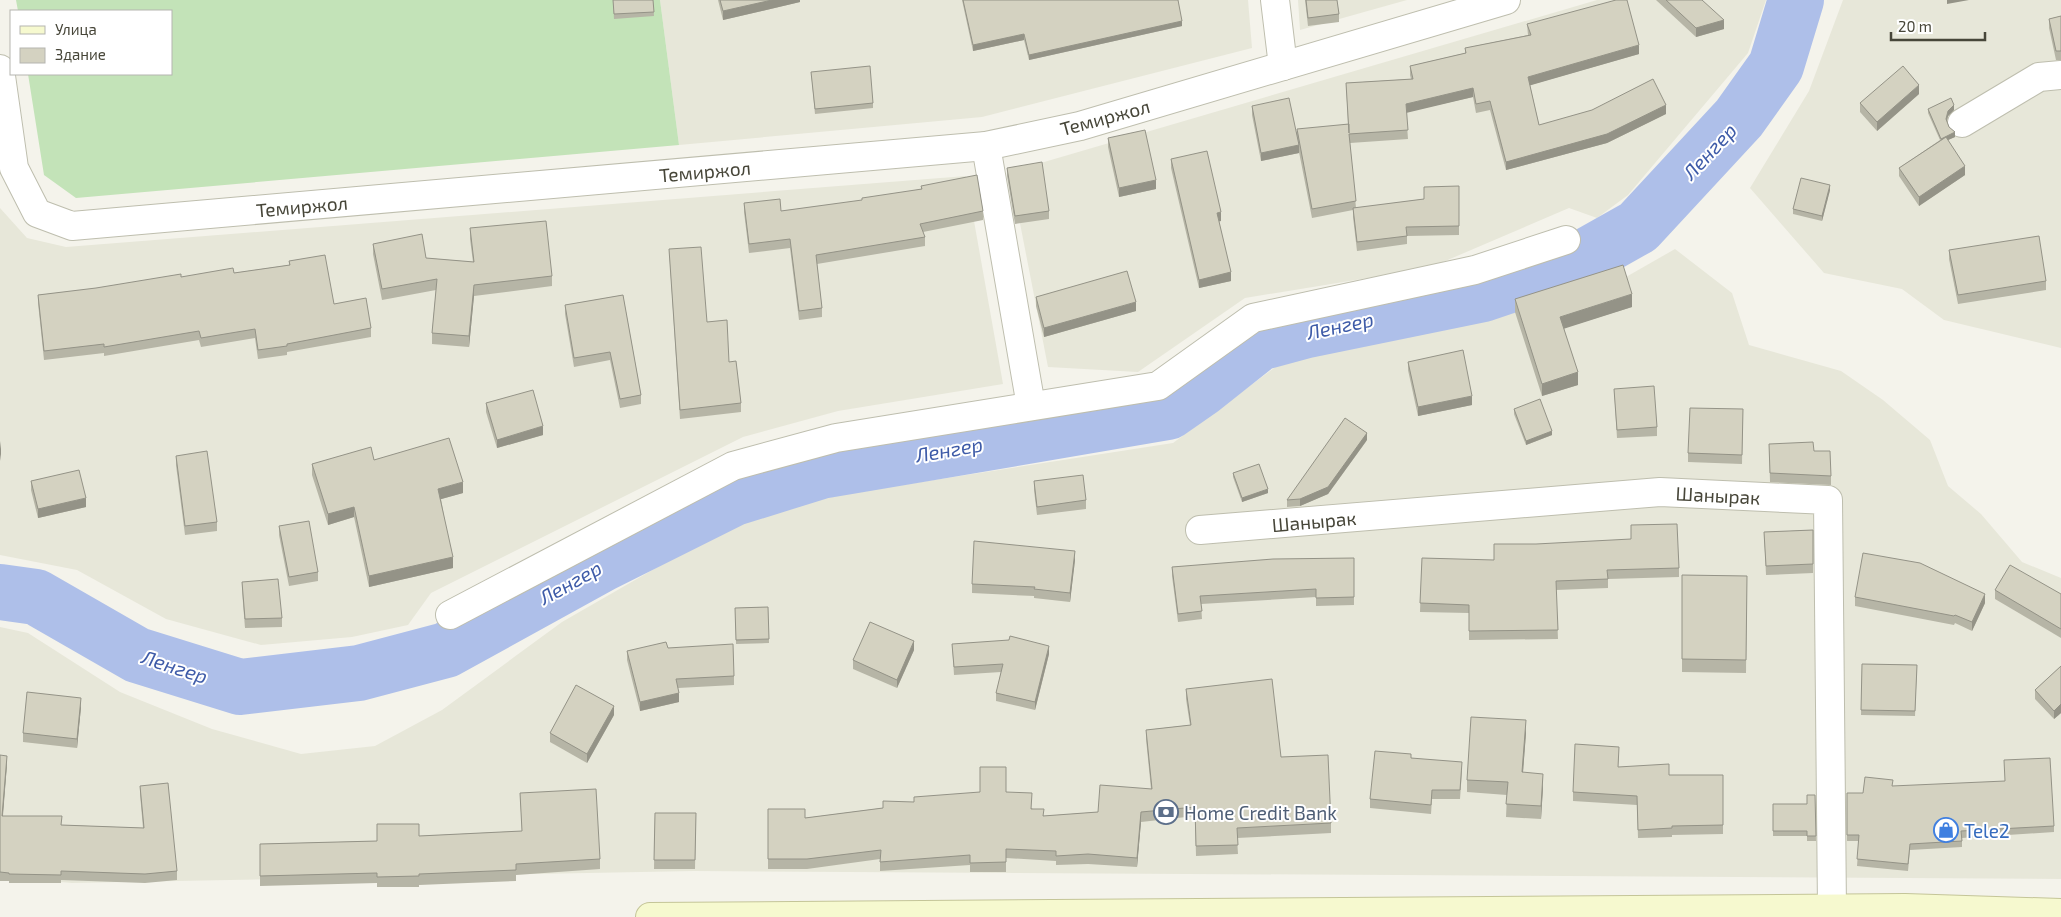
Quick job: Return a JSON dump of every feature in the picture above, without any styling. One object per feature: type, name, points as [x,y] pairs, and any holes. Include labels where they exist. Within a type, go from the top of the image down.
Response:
[{"type":"main road","points":[[650,917],[1832,909],[1905,913],[2061,912]]},
{"type":"street","points":[[1275,0],[1283,66]]},
{"type":"street","name":"Темиржол","points":[[0,69],[14,168],[37,213],[72,226],[986,146],[1080,126],[1506,0]]},
{"type":"street","points":[[1962,123],[2039,76],[2061,75]]},
{"type":"street","points":[[986,146],[1031,406]]},
{"type":"street","points":[[450,615],[733,466],[836,438],[1158,386],[1253,318],[1475,270],[1566,240]]},
{"type":"street","name":"Шанырак","points":[[1200,530],[1660,492],[1828,500],[1832,909]]},
{"type":"shaded area","points":[[660,0],[1248,0],[1252,48],[982,117],[679,145]]},
{"type":"shaded area","points":[[1298,0],[1407,0],[1300,30]]},
{"type":"shaded area","points":[[1597,0],[1766,0],[1748,53],[1628,195],[1597,218],[1569,208],[1429,268],[1245,298],[1138,372],[1048,367],[1010,172]]},
{"type":"shaded area","points":[[1843,0],[2061,0],[2061,348],[1944,320],[1902,289],[1824,273],[1750,188],[1809,91]]},
{"type":"shaded area","points":[[966,176],[1003,384],[838,411],[743,437],[431,593],[408,625],[352,637],[261,645],[166,619],[77,570],[0,555],[0,208],[27,238],[66,247]]},
{"type":"shaded area","points":[[1675,249],[1732,293],[1749,345],[1841,371],[1883,400],[1930,440],[1948,486],[1981,514],[2022,562],[2061,578],[2061,879],[694,871],[72,883],[0,877],[0,627],[28,633],[120,692],[212,729],[301,754],[375,746],[442,710],[562,622],[748,515],[850,493],[1173,443],[1286,359],[1517,311],[1619,281]]},
{"type":"green space","points":[[16,0],[660,0],[679,145],[76,198],[44,175],[28,75],[172,75],[172,10],[18,10]]},
{"type":"building","points":[[613,0],[653,0],[654,12],[614,14]]},
{"type":"building","points":[[720,0],[772,0],[723,11]]},
{"type":"building","points":[[963,0],[1178,0],[1182,21],[1029,55],[1024,34],[973,45]]},
{"type":"building","points":[[1306,0],[1337,0],[1339,14],[1308,18]]},
{"type":"building","points":[[1616,0],[1627,0],[1639,45],[1528,77],[1539,125],[1592,110],[1653,79],[1666,105],[1607,134],[1506,162],[1490,101],[1476,104],[1473,88],[1406,104],[1408,130],[1349,134],[1356,201],[1312,209],[1297,129],[1348,124],[1346,83],[1413,79],[1410,66],[1466,53],[1465,48],[1531,35],[1527,24]]},
{"type":"building","points":[[1666,0],[1702,0],[1724,20],[1696,28]]},
{"type":"building","points":[[2061,16],[2061,51],[2056,51],[2049,19]]},
{"type":"building","points":[[870,66],[873,103],[815,109],[811,72]]},
{"type":"building","points":[[1903,66],[1919,85],[1877,122],[1860,103]]},
{"type":"building","points":[[1289,98],[1299,145],[1261,153],[1252,106]]},
{"type":"building","points":[[1951,98],[1954,105],[1948,111],[1946,119],[1949,127],[1955,132],[1941,139],[1928,109]]},
{"type":"building","points":[[1145,130],[1156,180],[1119,188],[1108,138]]},
{"type":"building","points":[[1946,137],[1965,166],[1919,197],[1899,168]]},
{"type":"building","points":[[1207,151],[1221,212],[1217,213],[1231,272],[1199,280],[1171,159]]},
{"type":"building","points":[[1042,162],[1049,211],[1015,216],[1007,168]]},
{"type":"building","points":[[977,175],[983,211],[920,224],[925,237],[816,255],[822,308],[799,311],[790,239],[749,244],[744,203],[780,199],[781,211],[862,200],[862,198],[922,189],[921,186]]},
{"type":"building","points":[[1801,178],[1830,185],[1822,216],[1793,209]]},
{"type":"building","points":[[1459,186],[1459,226],[1406,227],[1407,236],[1357,242],[1353,208],[1424,199],[1424,187]]},
{"type":"building","points":[[546,221],[552,276],[474,285],[469,336],[432,333],[437,279],[382,289],[373,244],[422,234],[426,258],[474,262],[470,228]]},
{"type":"building","points":[[2039,236],[2046,281],[1958,295],[1949,250]]},
{"type":"building","points":[[701,247],[707,322],[727,320],[729,362],[736,361],[741,403],[680,410],[669,249]]},
{"type":"building","points":[[325,255],[334,304],[366,298],[371,328],[287,344],[287,346],[258,350],[255,329],[201,338],[199,331],[104,347],[104,344],[44,351],[38,295],[96,288],[181,274],[181,277],[233,268],[234,273],[290,265],[289,261]]},
{"type":"building","points":[[1623,265],[1632,294],[1560,317],[1578,372],[1542,384],[1515,299]]},
{"type":"building","points":[[1127,271],[1136,302],[1044,328],[1036,297]]},
{"type":"building","points":[[623,295],[641,395],[620,399],[610,352],[574,358],[565,305]]},
{"type":"building","points":[[1463,350],[1472,396],[1418,407],[1408,362]]},
{"type":"building","points":[[1654,386],[1657,427],[1617,430],[1614,389]]},
{"type":"building","points":[[533,390],[543,426],[497,440],[486,403]]},
{"type":"building","points":[[1540,399],[1552,431],[1526,441],[1514,409]]},
{"type":"building","points":[[1690,408],[1743,409],[1742,455],[1688,453]]},
{"type":"building","points":[[1345,418],[1367,433],[1328,487],[1300,499],[1287,500]]},
{"type":"building","points":[[449,438],[463,482],[438,489],[453,557],[369,576],[354,507],[328,514],[312,464],[371,447],[374,460]]},
{"type":"building","points":[[1813,442],[1814,451],[1830,451],[1831,476],[1770,473],[1769,444]]},
{"type":"building","points":[[207,451],[217,522],[185,526],[176,456]]},
{"type":"building","points":[[1259,464],[1268,489],[1242,498],[1233,473]]},
{"type":"building","points":[[79,470],[86,498],[38,509],[31,481]]},
{"type":"building","points":[[1083,475],[1086,500],[1037,507],[1034,481]]},
{"type":"building","points":[[309,521],[318,572],[289,577],[279,526]]},
{"type":"building","points":[[1677,524],[1679,568],[1607,570],[1608,579],[1556,581],[1558,630],[1469,631],[1469,605],[1420,603],[1422,558],[1494,560],[1494,544],[1536,544],[1631,539],[1631,525]]},
{"type":"building","points":[[1813,530],[1813,564],[1766,566],[1764,532]]},
{"type":"building","points":[[974,541],[1075,551],[1070,593],[1034,589],[1035,587],[972,584]]},
{"type":"building","points":[[1863,553],[1920,563],[1985,594],[1972,622],[1955,615],[1855,597]]},
{"type":"building","points":[[1354,558],[1354,597],[1316,598],[1316,589],[1200,596],[1202,611],[1178,614],[1172,567],[1273,559]]},
{"type":"building","points":[[2010,565],[2061,594],[2061,629],[1995,590]]},
{"type":"building","points":[[1682,575],[1747,576],[1746,660],[1682,659]]},
{"type":"building","points":[[278,579],[282,618],[245,619],[242,582]]},
{"type":"building","points":[[768,607],[769,639],[736,640],[735,608]]},
{"type":"building","points":[[870,622],[914,641],[897,680],[853,660]]},
{"type":"building","points":[[1010,636],[1049,646],[1035,702],[996,693],[1003,664],[954,667],[952,644],[1009,640]]},
{"type":"building","points":[[666,642],[668,648],[733,644],[734,676],[676,679],[679,693],[640,702],[627,651]]},
{"type":"building","points":[[1862,664],[1917,665],[1915,711],[1861,710]]},
{"type":"building","points":[[2061,666],[2061,704],[2054,711],[2035,690]]},
{"type":"building","points":[[1272,679],[1281,757],[1328,755],[1331,823],[1237,828],[1238,845],[1196,846],[1195,807],[1141,812],[1137,858],[1088,854],[1056,856],[1056,851],[1006,849],[1006,862],[970,863],[970,855],[880,862],[881,850],[807,859],[768,859],[768,809],[805,809],[805,818],[883,808],[883,801],[914,802],[914,797],[980,792],[980,767],[1006,767],[1006,792],[1032,793],[1031,809],[1044,809],[1043,816],[1098,812],[1100,785],[1152,789],[1146,730],[1191,725],[1186,689]]},
{"type":"building","points":[[576,685],[614,706],[587,754],[550,733]]},
{"type":"building","points":[[27,692],[81,698],[77,739],[23,733]]},
{"type":"building","points":[[1471,717],[1526,720],[1522,772],[1543,774],[1541,806],[1506,804],[1508,782],[1467,780]]},
{"type":"building","points":[[1575,744],[1619,747],[1618,767],[1669,764],[1669,775],[1723,775],[1723,825],[1672,826],[1672,828],[1638,830],[1637,796],[1573,792]]},
{"type":"building","points":[[1375,751],[1411,754],[1411,758],[1462,762],[1460,790],[1432,790],[1431,805],[1370,799]]},
{"type":"building","points":[[0,755],[7,756],[2,816],[62,816],[61,825],[144,828],[140,786],[168,783],[177,871],[145,874],[61,871],[61,875],[9,874],[0,872]]},
{"type":"building","points":[[2050,758],[2054,826],[1961,831],[1962,841],[1910,844],[1908,864],[1857,859],[1859,835],[1847,835],[1847,793],[1863,793],[1865,777],[1893,780],[1892,786],[2005,781],[2004,760]]},
{"type":"building","points":[[596,789],[600,859],[516,864],[516,870],[419,874],[419,876],[377,877],[377,873],[260,876],[260,844],[377,841],[377,824],[419,824],[419,836],[522,831],[520,793]]},
{"type":"building","points":[[1807,795],[1815,795],[1816,836],[1807,836],[1807,831],[1773,831],[1773,804],[1807,804]]},
{"type":"building","points":[[655,813],[696,813],[695,860],[654,860]]},
{"type":"waterway","name":"Ленгер","points":[[0,592],[36,597],[137,655],[240,687],[359,673],[446,650],[602,564],[734,498],[821,471],[1168,412],[1201,389],[1259,343],[1307,330],[1483,294],[1574,263],[1638,227],[1739,118],[1776,66],[1796,0]]},
{"type":"place","name":"Home Credit Bank","points":[[1166,812]]},
{"type":"place","name":"Tele2","points":[[1946,830]]}]
